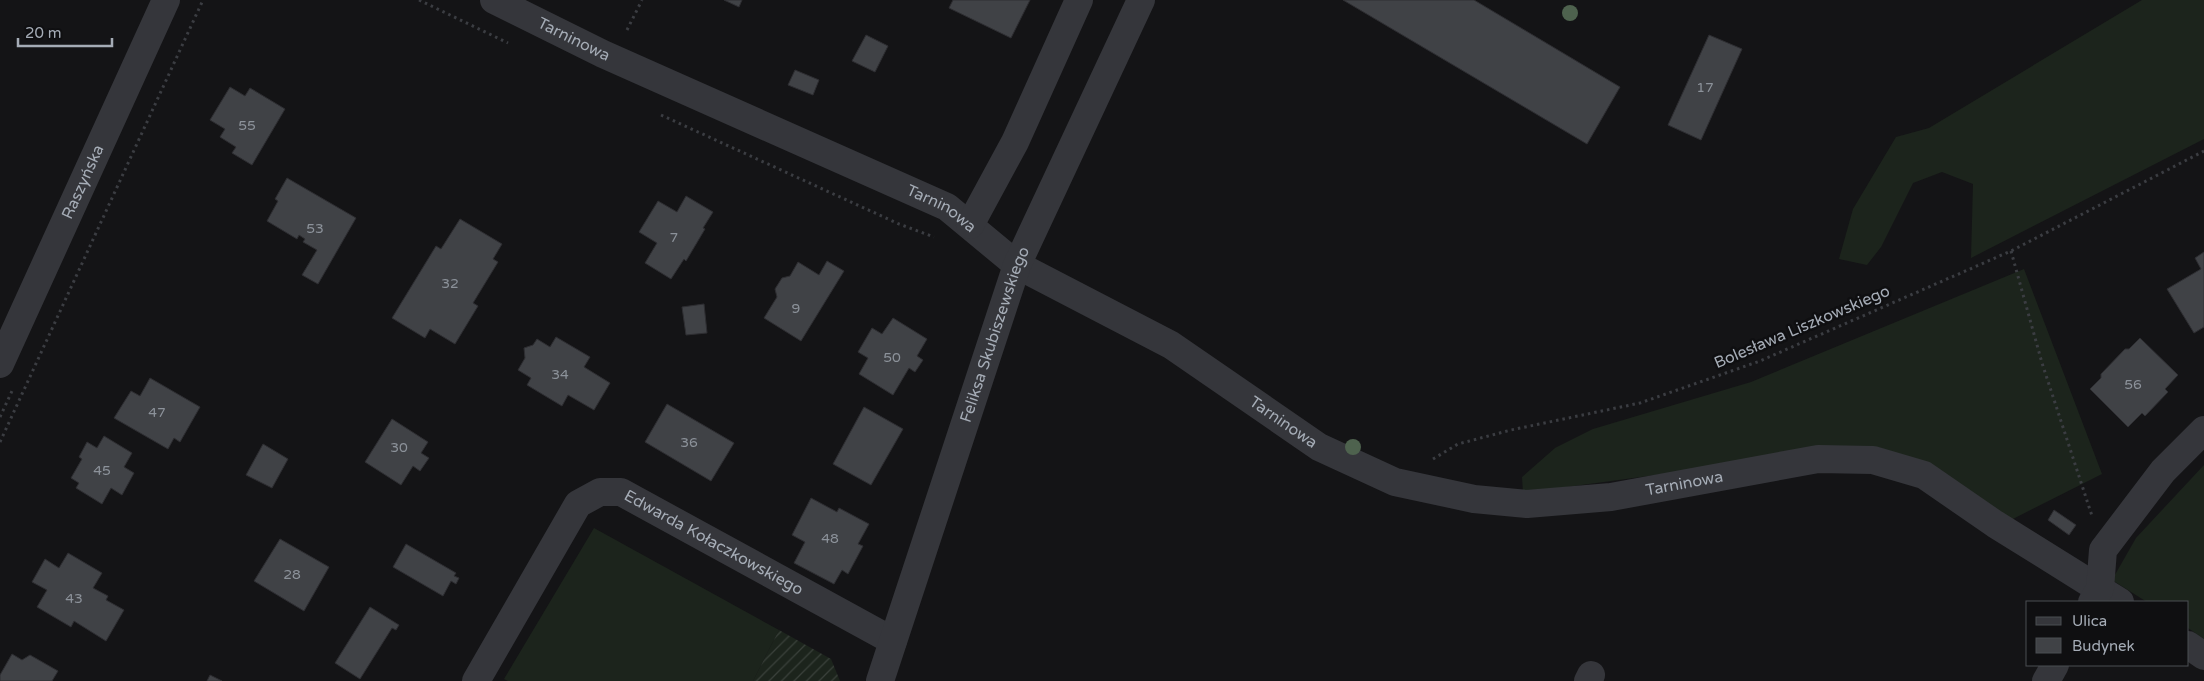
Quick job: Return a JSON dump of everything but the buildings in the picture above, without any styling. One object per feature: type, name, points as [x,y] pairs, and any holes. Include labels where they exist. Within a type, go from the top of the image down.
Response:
[{"type":"street","name":"Raszyńska","points":[[0,364],[10,317],[166,0]]},
{"type":"street","name":"Tarninowa","points":[[494,0],[612,58],[947,207],[1017,265],[1171,345],[1319,447],[1395,482],[1474,499],[1527,504],[1610,497],[1818,459],[1874,460],[1924,476],[2104,598]]},
{"type":"street","points":[[970,225],[1015,142],[1079,0]]},
{"type":"street","name":"Feliksa Skubiszewskiego","points":[[880,681],[1017,265],[1141,0]]},
{"type":"street","points":[[2104,598],[2103,550],[2163,471],[2204,430]]},
{"type":"street","name":"Edwarda Kołaczkowskiego","points":[[476,681],[578,504],[600,492],[621,492],[893,640]]},
{"type":"street","points":[[2189,647],[2204,656]]},
{"type":"street","points":[[2046,681],[2054,666]]},
{"type":"path","points":[[0,442],[204,0]]},
{"type":"path","points":[[627,30],[642,0]]},
{"type":"path","name":"Bolesława Liszkowskiego","points":[[1395,482],[1458,444],[1512,430],[1640,403],[1760,361],[2011,251],[2204,151]]},
{"type":"path","points":[[2011,251],[2042,362],[2103,550]]},
{"type":"shaded area","points":[[2142,0],[2204,0],[2204,139],[1971,258],[1973,184],[1942,172],[1913,183],[1881,247],[1867,265],[1839,259],[1853,209],[1896,137],[1929,128]]},
{"type":"shaded area","points":[[2024,269],[2102,474],[2007,522],[1925,469],[1878,447],[1818,453],[1523,493],[1522,477],[1555,448],[1593,429],[1751,382]]},
{"type":"shaded area","points":[[2204,465],[2204,639],[2189,629],[2189,601],[2145,601],[2112,580],[2136,538]]},
{"type":"shaded area","points":[[594,528],[779,630],[753,681],[508,681],[504,679]]},
{"type":"shaded area","points":[[779,630],[831,659],[840,681],[753,681]]}]
